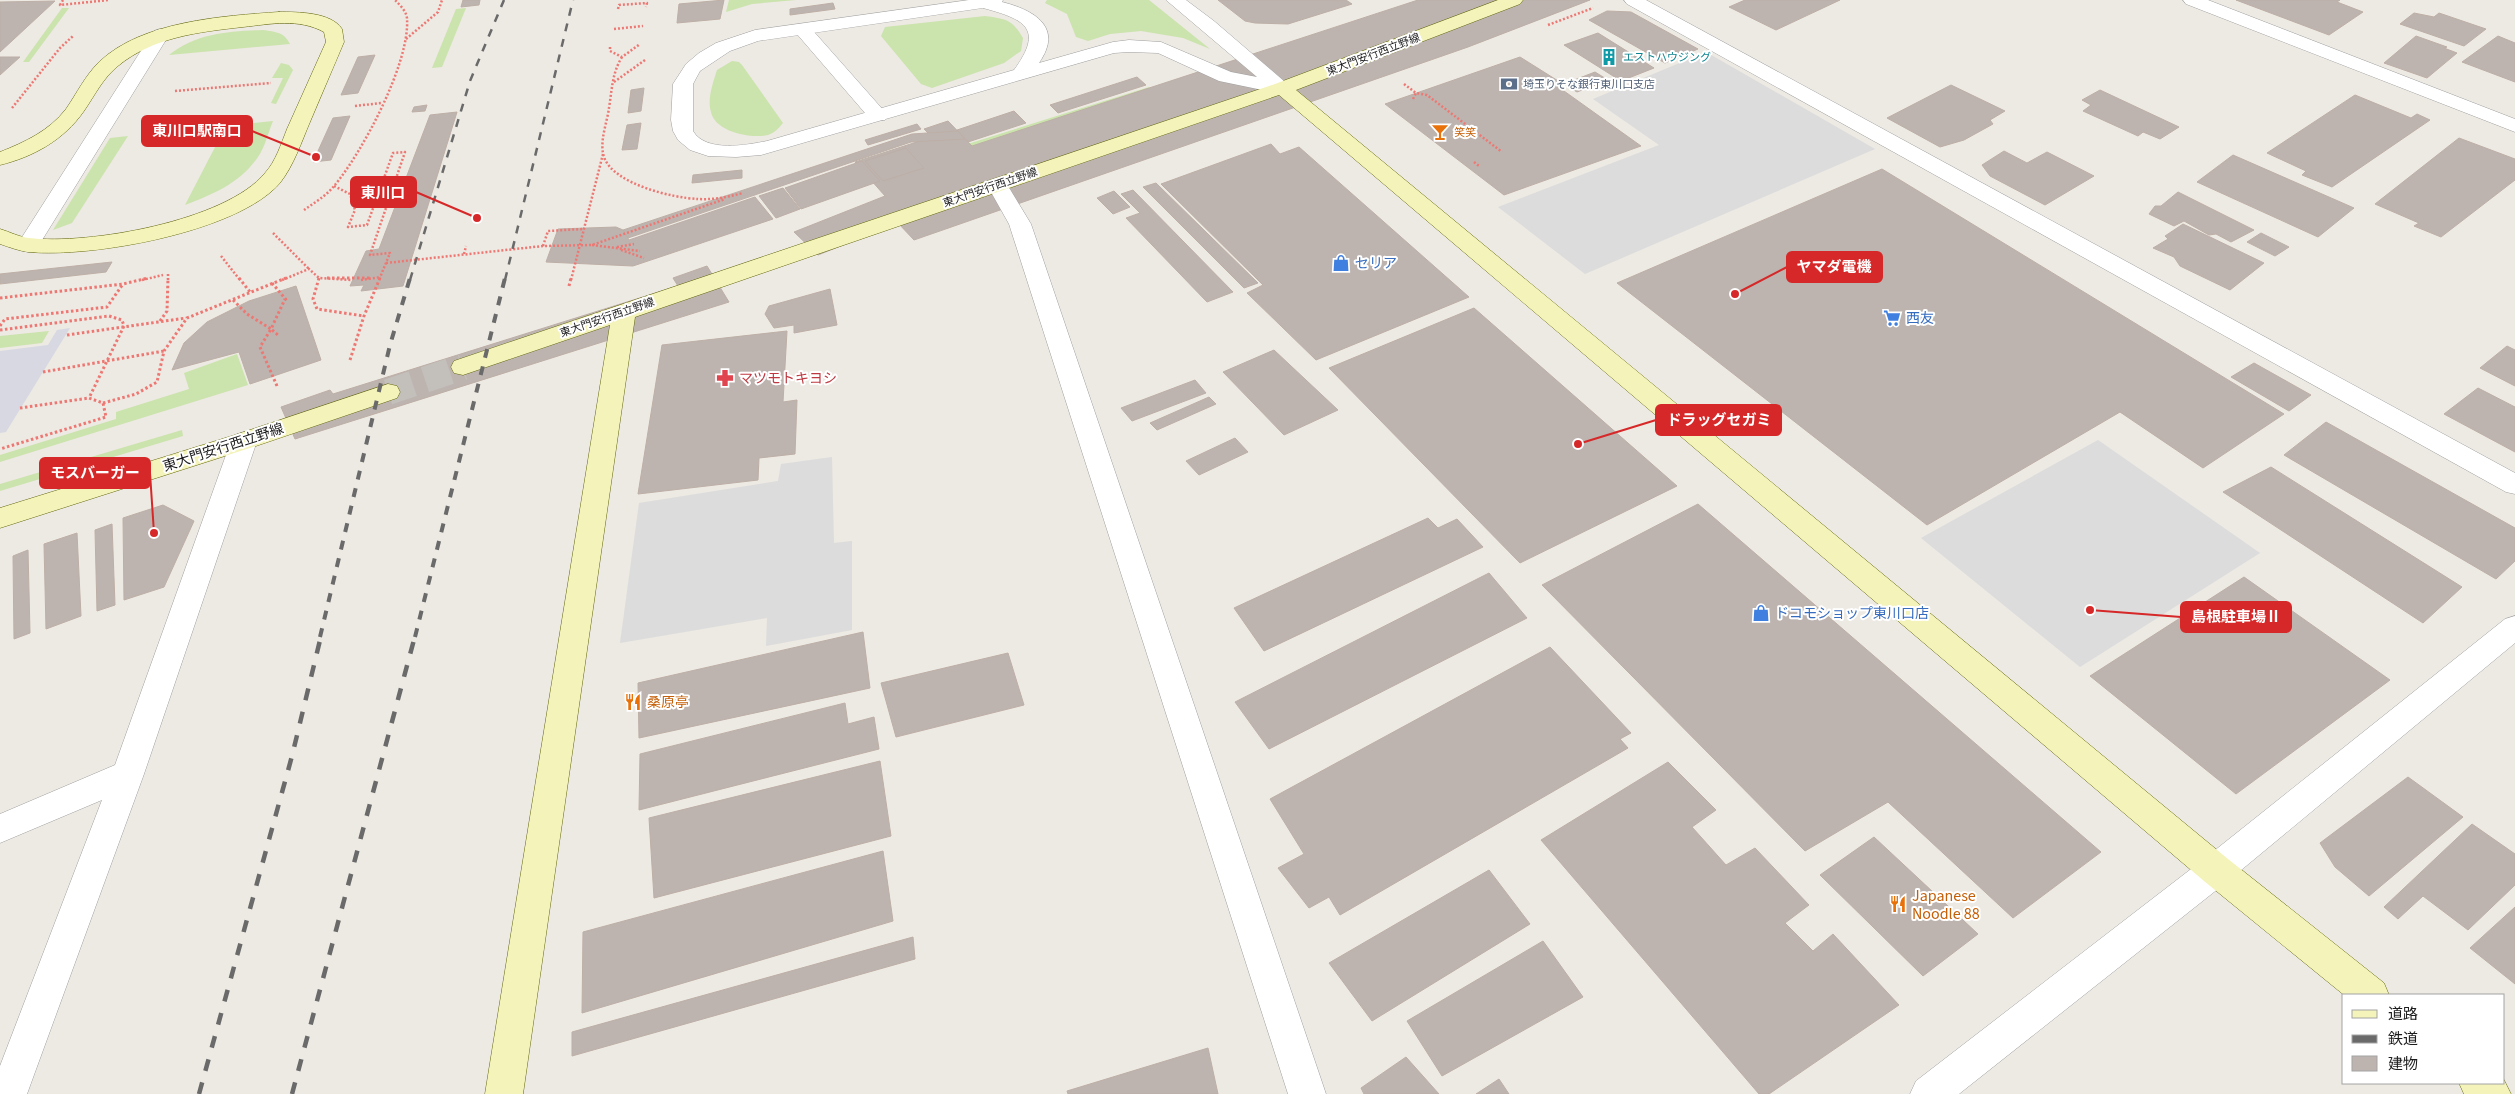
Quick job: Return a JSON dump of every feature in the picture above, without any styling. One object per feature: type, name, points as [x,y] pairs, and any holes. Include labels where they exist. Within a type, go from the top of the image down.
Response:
[{"type":"street","points":[[1175,0],[1208,25],[2216,870],[2370,994]]},
{"type":"street","name":"東大門安行西立野線","points":[[464,367],[1282,88],[1514,0]]},
{"type":"street","points":[[1634,0],[2515,486]]},
{"type":"street","points":[[2192,0],[2515,126]]},
{"type":"street","points":[[1021,74],[1037,52],[1040,35],[1034,24],[1025,15],[990,1],[760,35],[734,43],[714,52],[693,68],[682,84],[683,132],[698,146],[715,151],[755,150],[1113,48],[1144,46],[1161,48],[1209,71],[1282,88]]},
{"type":"street","points":[[0,160],[47,137],[67,120],[111,62],[160,36],[194,26],[289,16],[322,22],[334,29],[335,42],[282,163],[267,184],[242,202],[206,219],[161,232],[108,241],[28,245],[0,236]]},
{"type":"street","points":[[802,29],[878,116]]},
{"type":"street","points":[[28,245],[160,36]]},
{"type":"street","points":[[998,185],[1020,224],[1307,1094]]},
{"type":"street","points":[[504,1094],[624,311]]},
{"type":"street","name":"東大門安行西立野線","points":[[0,518],[244,441],[388,392]]},
{"type":"street","points":[[8,1094],[128,774],[244,441]]},
{"type":"street","points":[[1929,1094],[2216,870],[2515,627]]},
{"type":"street","points":[[0,830],[128,774]]},
{"type":"street","points":[[2479,1084],[2492,1094]]},
{"type":"path","points":[[63,0],[60,5],[109,0]]},
{"type":"path","points":[[406,39],[438,12],[442,0]]},
{"type":"path","points":[[618,9],[619,5],[647,3],[646,6]]},
{"type":"path","points":[[614,29],[643,26]]},
{"type":"path","points":[[617,64],[622,57],[639,47],[640,44]]},
{"type":"path","points":[[610,47],[610,50],[622,57]]},
{"type":"path","points":[[1402,82],[1416,93],[1427,94],[1502,152]]},
{"type":"path","points":[[172,92],[274,83],[270,91]]},
{"type":"path","points":[[1413,99],[1416,93]]},
{"type":"path","points":[[352,106],[382,103]]},
{"type":"path","points":[[334,186],[350,194],[355,210],[348,227],[367,225],[394,153],[405,152],[370,255],[390,253],[364,316],[348,367]]},
{"type":"path","points":[[567,293],[603,154]]},
{"type":"path","points":[[1474,162],[1479,166]]},
{"type":"path","points":[[592,245],[730,197]]},
{"type":"path","points":[[543,246],[548,231],[583,229]]},
{"type":"path","points":[[271,232],[301,258],[309,270],[319,278],[359,280],[381,277]]},
{"type":"path","points":[[614,248],[634,244]]},
{"type":"path","points":[[386,263],[543,246],[592,245],[640,251]]},
{"type":"path","points":[[464,254],[466,246]]},
{"type":"path","points":[[614,248],[644,258]]},
{"type":"path","points":[[220,256],[250,292]]},
{"type":"path","points":[[67,335],[187,318],[309,270]]},
{"type":"path","points":[[160,322],[167,312],[168,274]]},
{"type":"path","points":[[319,278],[313,299],[317,309],[330,313],[349,311],[364,316]]},
{"type":"path","points":[[272,283],[286,301],[260,347],[273,375]]},
{"type":"path","points":[[0,328],[5,319],[107,307],[123,284]]},
{"type":"path","points":[[233,300],[247,314],[278,335]]},
{"type":"path","points":[[0,328],[108,316],[122,320],[124,326],[89,398]]},
{"type":"path","points":[[20,408],[89,398],[104,403],[142,392],[157,382],[164,351],[187,318]]},
{"type":"path","points":[[43,372],[164,351]]},
{"type":"path","points":[[0,449],[106,417],[104,403]]},
{"type":"green space","points":[[729,0],[796,0],[752,4],[726,12]]},
{"type":"green space","points":[[1047,0],[1149,0],[1210,49],[1183,38],[1141,31],[1110,34],[1088,41],[1076,37],[1067,14],[1045,3]]},
{"type":"green space","points":[[62,8],[69,8],[29,62],[23,62]]},
{"type":"green space","points":[[466,8],[442,67],[432,68],[456,9]]},
{"type":"green space","points":[[985,16],[1003,19],[1012,23],[1023,38],[1021,51],[1004,63],[932,88],[921,84],[881,36],[885,27]]},
{"type":"green space","points":[[263,30],[282,35],[290,44],[169,55],[190,42],[202,38],[238,31]]},
{"type":"green space","points":[[732,61],[739,62],[742,65],[783,123],[772,133],[761,136],[744,135],[726,129],[714,119],[710,102],[715,75],[717,70]]},
{"type":"green space","points":[[281,63],[289,65],[293,70],[276,104],[271,103],[283,78],[272,78]]},
{"type":"green space","points":[[1149,87],[1150,92],[930,167],[923,158]]},
{"type":"green space","points":[[273,121],[260,153],[243,174],[226,187],[185,205],[226,126]]},
{"type":"green space","points":[[128,136],[72,223],[53,230],[110,138]]},
{"type":"green space","points":[[49,331],[42,343],[0,348],[0,336]]},
{"type":"green space","points":[[237,354],[248,385],[0,462],[0,455],[116,419],[116,412],[189,389],[184,373]]},
{"type":"green space","points":[[182,430],[183,436],[0,491],[0,484]]},
{"type":"shaded area","points":[[1706,52],[1875,149],[1585,274],[1498,207],[1659,145],[1593,99]]},
{"type":"shaded area","points":[[70,328],[6,432],[0,433],[0,351],[48,345],[57,330]]},
{"type":"shaded area","points":[[2098,440],[2260,553],[2080,667],[1921,538]]},
{"type":"shaded area","points":[[832,457],[834,543],[852,541],[852,630],[766,646],[767,618],[620,643],[639,503],[778,481],[781,464]]},
{"type":"building","points":[[463,0],[480,0],[479,5],[461,7]]},
{"type":"building","points":[[724,0],[720,19],[677,23],[679,4]]},
{"type":"building","points":[[1218,0],[1346,0],[1352,4],[1288,24],[1245,21]]},
{"type":"building","points":[[1418,0],[1590,0],[1468,47],[914,240],[898,223],[818,255],[794,232],[885,196],[855,162],[932,137],[924,129],[948,121],[972,146]]},
{"type":"building","points":[[1745,0],[1840,0],[1776,30],[1729,7]]},
{"type":"building","points":[[2236,0],[2340,0],[2337,2],[2363,12],[2329,35]]},
{"type":"building","points":[[55,1],[0,52],[0,2]]},
{"type":"building","points":[[833,3],[835,9],[790,15],[790,9]]},
{"type":"building","points":[[1607,11],[1631,12],[1698,49],[1665,63],[1589,20]]},
{"type":"building","points":[[2414,13],[2434,17],[2439,13],[2486,29],[2464,46],[2400,24]]},
{"type":"building","name":"エストハウジング","points":[[1598,33],[1654,68],[1621,81],[1564,45]]},
{"type":"building","points":[[2416,36],[2447,47],[2444,48],[2457,53],[2427,78],[2384,63]]},
{"type":"building","points":[[2498,36],[2515,43],[2515,82],[2462,62]]},
{"type":"building","points":[[375,55],[358,93],[341,95],[358,57]]},
{"type":"building","points":[[0,57],[20,57],[0,75]]},
{"type":"building","points":[[1520,57],[1563,84],[1564,91],[1641,146],[1504,195],[1385,104]]},
{"type":"building","points":[[1595,72],[1608,80],[1577,92],[1564,84]]},
{"type":"building","points":[[1137,77],[1146,85],[1058,113],[1050,105]]},
{"type":"building","points":[[1951,85],[2005,111],[1990,120],[1993,124],[1964,140],[1940,147],[1887,118]]},
{"type":"building","points":[[644,88],[641,111],[628,113],[631,90]]},
{"type":"building","points":[[2100,90],[2179,127],[2160,139],[2143,132],[2138,136],[2083,111],[2091,105],[2082,100]]},
{"type":"building","points":[[2355,95],[2411,118],[2417,114],[2430,120],[2332,187],[2302,175],[2306,171],[2267,153]]},
{"type":"building","points":[[427,105],[425,111],[412,112],[414,107]]},
{"type":"building","points":[[1014,111],[1026,123],[968,142],[957,130]]},
{"type":"building","points":[[457,112],[403,286],[361,291],[364,285],[350,286],[366,251],[379,249],[430,115]]},
{"type":"building","points":[[350,116],[331,160],[313,162],[333,118]]},
{"type":"building","points":[[641,123],[637,149],[622,150],[627,125]]},
{"type":"building","points":[[917,124],[921,129],[868,145],[865,140]]},
{"type":"building","points":[[958,131],[965,139],[911,142],[628,238],[623,230],[912,134]]},
{"type":"building","points":[[2459,138],[2515,159],[2515,180],[2441,237],[2414,226],[2419,223],[2375,204]]},
{"type":"building","points":[[1271,144],[1280,154],[1299,147],[1469,297],[1316,360],[1247,293],[1263,285],[1161,184]]},
{"type":"building","points":[[906,148],[924,168],[883,181],[865,161]]},
{"type":"building","points":[[2004,151],[2027,163],[2047,152],[2094,176],[2045,205],[1990,176],[1982,165]]},
{"type":"building","points":[[2233,155],[2354,208],[2318,237],[2197,182]]},
{"type":"building","points":[[862,161],[880,181],[801,209],[785,188]]},
{"type":"building","points":[[1882,169],[2284,414],[2203,468],[2120,412],[1927,525],[1617,283]]},
{"type":"building","points":[[742,170],[742,178],[692,183],[693,175]]},
{"type":"building","points":[[1156,183],[1258,283],[1244,288],[1143,187]]},
{"type":"building","points":[[783,188],[800,209],[776,218],[759,196]]},
{"type":"building","points":[[1133,190],[1233,292],[1207,302],[1126,218],[1140,213],[1121,194]]},
{"type":"building","points":[[1114,191],[1130,207],[1113,214],[1097,198]]},
{"type":"building","points":[[2178,192],[2254,230],[2231,242],[2216,234],[2209,235],[2184,221],[2174,226],[2149,214],[2155,206],[2161,206]]},
{"type":"building","points":[[755,197],[773,219],[633,266],[546,262],[558,229],[616,227],[623,230],[629,240]]},
{"type":"building","points":[[2183,224],[2264,263],[2230,290],[2180,266],[2174,257],[2153,248],[2168,239],[2165,236]]},
{"type":"building","points":[[2261,233],[2289,247],[2275,256],[2247,242]]},
{"type":"building","points":[[112,262],[106,272],[0,284],[0,274]]},
{"type":"building","points":[[707,266],[729,302],[295,439],[281,407],[330,390],[333,394],[678,286],[673,278]]},
{"type":"building","points":[[296,286],[321,360],[250,384],[239,352],[172,370],[184,343],[207,322],[249,301]]},
{"type":"building","points":[[830,289],[837,325],[794,333],[794,325],[774,328],[765,314],[769,306]]},
{"type":"building","points":[[1474,308],[1677,486],[1520,563],[1329,368]]},
{"type":"building","points":[[787,331],[783,402],[797,400],[795,454],[759,458],[758,480],[638,494],[662,345]]},
{"type":"building","points":[[2507,346],[2515,350],[2515,386],[2480,368]]},
{"type":"building","points":[[1274,350],[1338,410],[1284,435],[1223,372]]},
{"type":"building","points":[[2254,363],[2311,395],[2289,411],[2231,377]]},
{"type":"building","points":[[1195,380],[1206,393],[1132,421],[1121,408]]},
{"type":"building","points":[[2478,388],[2515,407],[2515,452],[2444,414]]},
{"type":"building","points":[[1209,397],[1216,404],[1157,430],[1150,423]]},
{"type":"building","points":[[2326,422],[2515,528],[2515,561],[2496,579],[2284,455]]},
{"type":"building","points":[[1235,438],[1248,452],[1199,475],[1186,461]]},
{"type":"building","points":[[2271,467],[2462,587],[2423,623],[2223,492]]},
{"type":"building","points":[[1698,504],[2101,852],[2013,918],[1888,802],[1805,851],[1542,585]]},
{"type":"building","points":[[163,505],[194,521],[164,587],[124,600],[123,518]]},
{"type":"building","points":[[1428,518],[1438,528],[1457,519],[1483,547],[1264,651],[1234,608]]},
{"type":"building","points":[[112,524],[115,605],[97,611],[95,530]]},
{"type":"building","points":[[77,533],[81,616],[46,629],[44,544]]},
{"type":"building","points":[[28,550],[30,633],[14,639],[13,556]]},
{"type":"building","points":[[1489,573],[1527,618],[1269,749],[1235,702]]},
{"type":"building","points":[[2244,577],[2390,680],[2236,794],[2090,676]]},
{"type":"building","points":[[863,632],[870,688],[639,738],[638,683]]},
{"type":"building","points":[[1550,647],[1631,733],[1620,739],[1628,748],[1340,915],[1329,897],[1309,908],[1278,868],[1304,854],[1270,799]]},
{"type":"building","points":[[1008,653],[1024,705],[896,737],[881,683]]},
{"type":"building","points":[[845,703],[848,724],[874,717],[879,749],[639,810],[640,754]]},
{"type":"building","points":[[880,761],[891,836],[654,898],[649,818]]},
{"type":"building","points":[[1668,762],[1716,810],[1692,827],[1726,865],[1755,848],[1809,905],[1785,923],[1813,951],[1833,934],[1899,1005],[1769,1094],[1759,1094],[1541,840]]},
{"type":"building","points":[[2408,777],[2463,817],[2369,896],[2335,867],[2320,843]]},
{"type":"building","points":[[2472,824],[2515,854],[2515,885],[2468,930],[2423,896],[2398,919],[2384,907]]},
{"type":"building","name":"Japanese Noodle 88","points":[[1874,837],[1978,934],[1923,976],[1820,875]]},
{"type":"building","points":[[883,851],[893,921],[582,1013],[583,932]]},
{"type":"building","points":[[1489,870],[1530,924],[1372,1021],[1329,963]]},
{"type":"building","points":[[2515,907],[2515,984],[2470,948]]},
{"type":"building","points":[[913,937],[915,959],[572,1056],[572,1032]]},
{"type":"building","points":[[1543,941],[1583,997],[1442,1076],[1407,1021]]},
{"type":"building","points":[[1208,1048],[1218,1094],[1068,1094],[1067,1091]]},
{"type":"building","points":[[1406,1057],[1439,1094],[1364,1094],[1361,1088]]},
{"type":"building","points":[[1499,1079],[1509,1094],[1476,1094]]},
{"type":"tunnel","points":[[388,392],[463,367]]},
{"type":"railway","points":[[410,280],[470,81],[504,0]]},
{"type":"railway","points":[[505,280],[573,0]]},
{"type":"railway","points":[[320,637],[390,345],[410,278]]},
{"type":"railway","points":[[415,637],[505,278]]},
{"type":"railway","points":[[199,1094],[292,756],[321,636]]},
{"type":"railway","points":[[292,1094],[415,636]]},
{"type":"place","name":"エストハウジング","points":[[1609,57]]},
{"type":"place","name":"埼玉りそな銀行東川口支店","points":[[1509,84]]},
{"type":"place","name":"笑笑","points":[[1440,132]]},
{"type":"place","name":"東川口駅南口","points":[[316,157]]},
{"type":"place","name":"東川口","points":[[477,218]]},
{"type":"place","name":"セリア","points":[[1341,263]]},
{"type":"place","name":"ヤマダ電機","points":[[1735,294]]},
{"type":"place","name":"西友","points":[[1892,318]]},
{"type":"place","name":"マツモトキヨシ","points":[[725,378]]},
{"type":"place","name":"ドラッグセガミ","points":[[1578,444]]},
{"type":"place","name":"モスバーガー","points":[[154,533]]},
{"type":"place","name":"島根駐車場Ⅱ","points":[[2090,610]]},
{"type":"place","name":"ドコモショップ東川口店","points":[[1761,613]]},
{"type":"place","name":"桑原亭","points":[[633,702]]},
{"type":"place","name":"Japanese Noodle 88","points":[[1898,904]]}]
